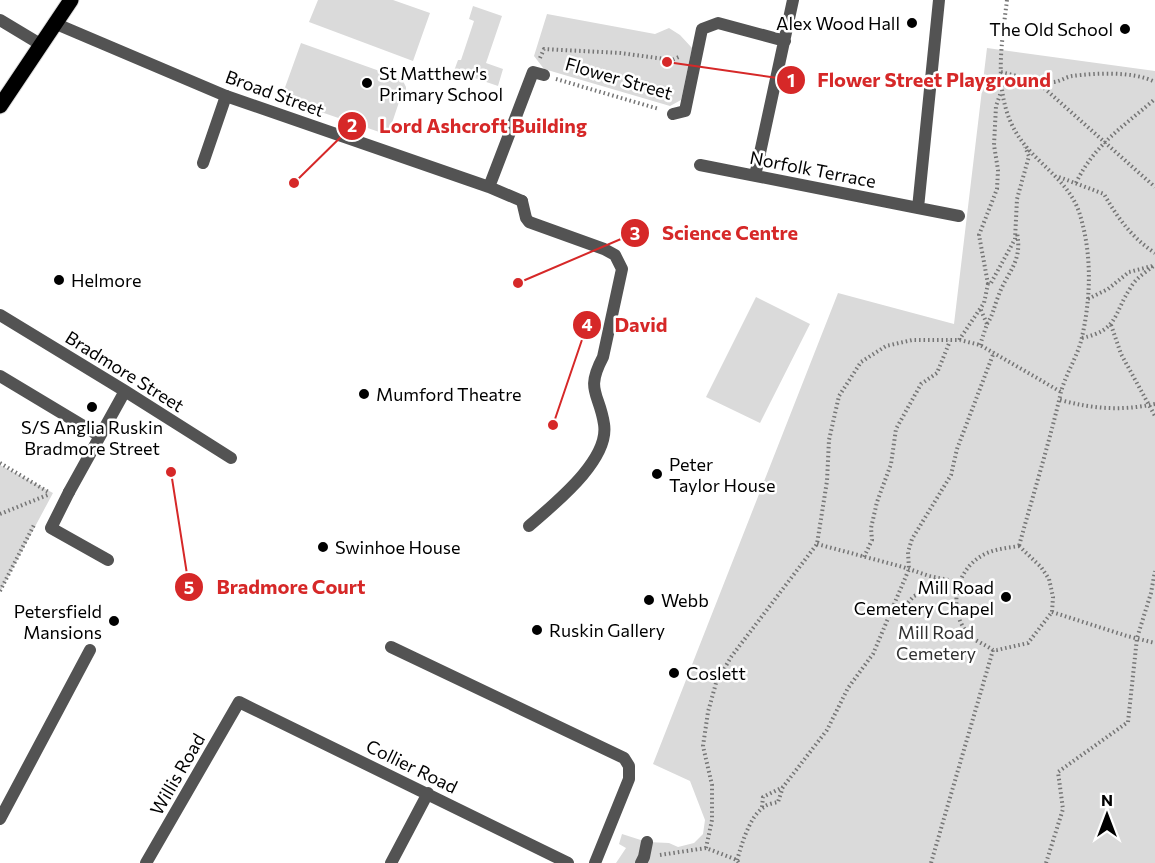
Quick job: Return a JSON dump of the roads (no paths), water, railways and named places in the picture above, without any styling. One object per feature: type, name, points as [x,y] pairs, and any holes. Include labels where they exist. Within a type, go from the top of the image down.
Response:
[{"type":"main road","points":[[0,106],[70,0]]},
{"type":"street","points":[[755,176],[793,0]]},
{"type":"street","points":[[918,208],[939,0]]},
{"type":"street","points":[[0,20],[40,45]]},
{"type":"street","name":"Broad Street","points":[[54,23],[226,96],[489,187],[522,201],[529,222],[615,255],[622,270],[603,357],[592,384],[604,426],[599,452],[593,463],[529,526]]},
{"type":"street","name":"Flower Street","points":[[674,114],[685,111],[702,29],[718,23],[785,41]]},
{"type":"street","points":[[489,187],[539,74]]},
{"type":"street","points":[[203,163],[226,96]]},
{"type":"street","name":"Norfolk Terrace","points":[[700,165],[959,216]]},
{"type":"street","name":"Bradmore Street","points":[[0,315],[231,458]]},
{"type":"street","points":[[0,376],[100,436]]},
{"type":"street","points":[[108,560],[51,528],[125,391]]},
{"type":"street","points":[[391,647],[624,758],[629,766],[628,779],[595,863]]},
{"type":"street","points":[[0,819],[90,650]]},
{"type":"street","name":"Collier Road","points":[[239,702],[568,863]]},
{"type":"street","name":"Willis Road","points":[[146,863],[239,702]]},
{"type":"street","points":[[391,863],[428,793]]},
{"type":"street","points":[[643,860],[647,842]]},
{"type":"place","name":"Alex Wood Hall","points":[[912,23]]},
{"type":"place","name":"The Old School","points":[[1125,29]]},
{"type":"place","name":"Flower Street Playground","points":[[667,62]]},
{"type":"place","name":"St Matthew's Primary School","points":[[367,83]]},
{"type":"place","name":"Lord Ashcroft Building","points":[[294,183]]},
{"type":"place","name":"Helmore","points":[[59,280]]},
{"type":"place","name":"Science Centre","points":[[518,283]]},
{"type":"place","name":"Mumford Theatre","points":[[364,394]]},
{"type":"place","name":"S/S Anglia Ruskin Bradmore Street","points":[[92,407]]},
{"type":"place","name":"David","points":[[553,425]]},
{"type":"place","name":"Bradmore Court","points":[[171,472]]},
{"type":"place","name":"Peter Taylor House","points":[[657,474]]},
{"type":"place","name":"Swinhoe House","points":[[323,547]]},
{"type":"place","name":"Mill Road Cemetery Chapel","points":[[1006,597]]},
{"type":"place","name":"Webb","points":[[649,600]]},
{"type":"place","name":"Petersfield Mansions","points":[[114,621]]},
{"type":"place","name":"Ruskin Gallery","points":[[537,630]]},
{"type":"place","name":"Coslett","points":[[674,673]]},
{"type":"park label","name":"Mill Road Cemetery","points":[[936,642]]}]
